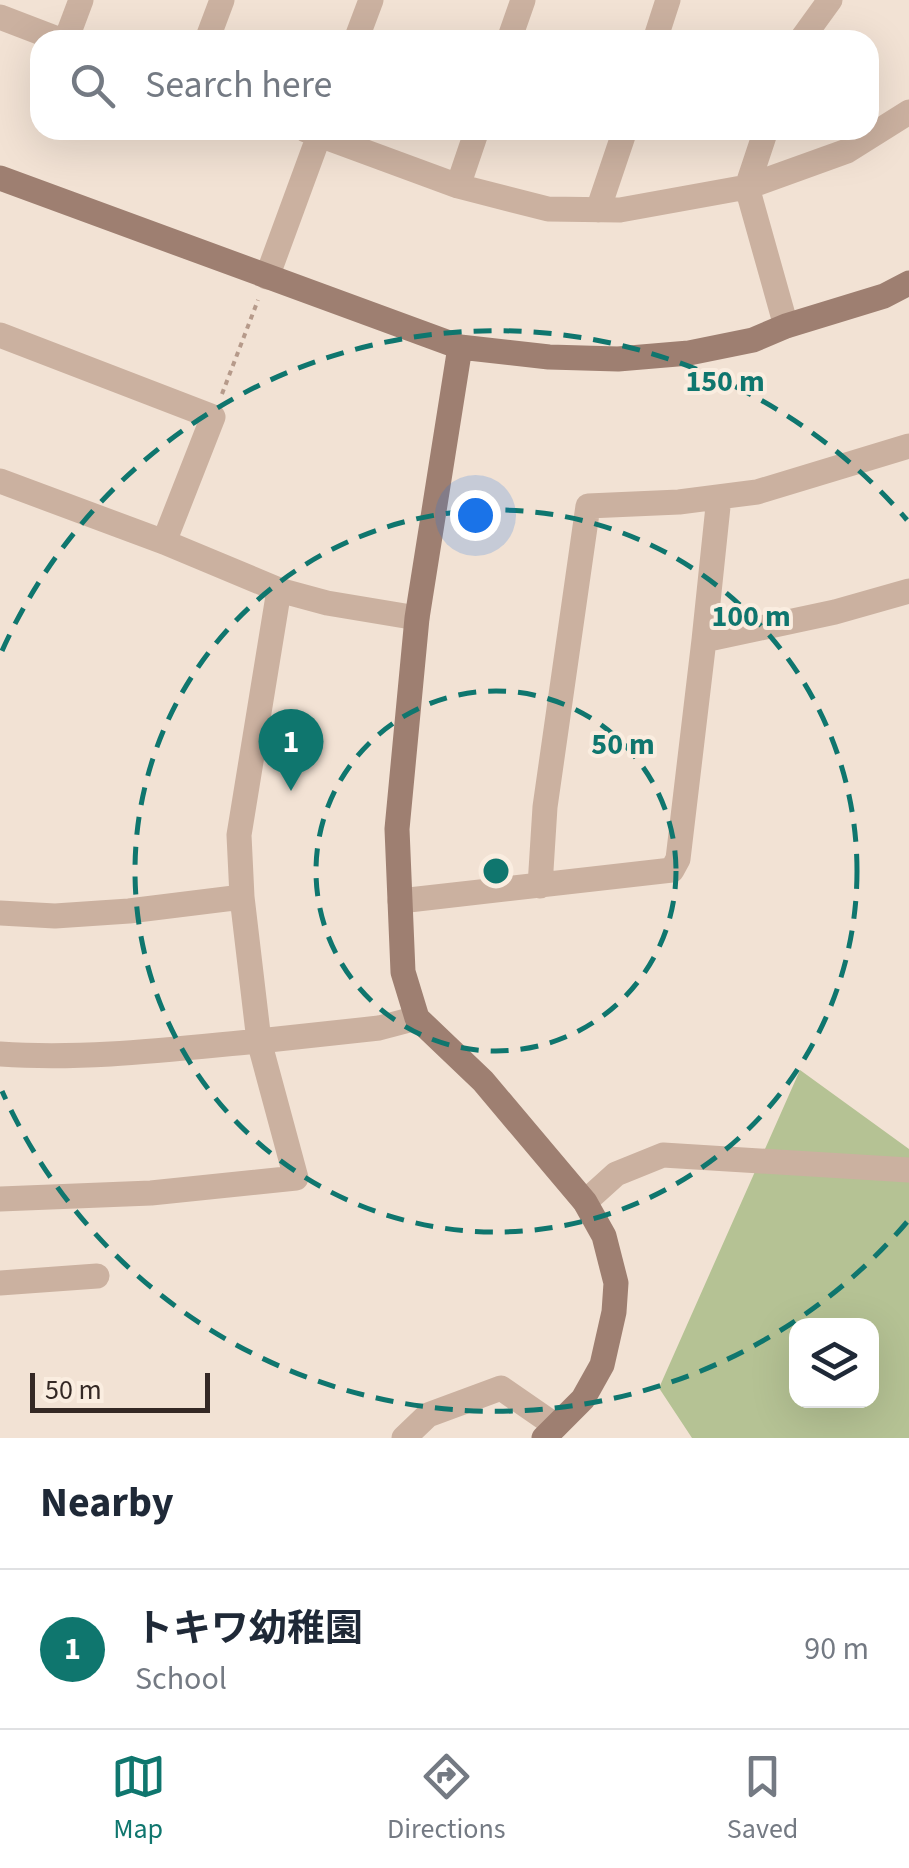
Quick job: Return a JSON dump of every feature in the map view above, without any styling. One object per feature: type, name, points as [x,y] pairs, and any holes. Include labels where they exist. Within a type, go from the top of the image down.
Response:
[{"type":"street","points":[[68,30],[82,0]]},
{"type":"street","points":[[211,30],[222,0]]},
{"type":"street","points":[[360,30],[371,0]]},
{"type":"street","points":[[512,30],[523,0]]},
{"type":"street","points":[[658,30],[668,0]]},
{"type":"street","points":[[809,30],[830,0]]},
{"type":"street","points":[[0,18],[34,30]]},
{"type":"street","points":[[879,131],[909,112]]},
{"type":"street","points":[[268,277],[313,140]]},
{"type":"street","points":[[337,140],[458,186],[548,208],[620,210],[747,187],[847,151],[864,140]]},
{"type":"street","points":[[458,186],[474,140]]},
{"type":"street","points":[[598,210],[622,140]]},
{"type":"street","points":[[763,140],[747,187],[786,326]]},
{"type":"street","points":[[0,178],[460,347],[549,357],[618,359],[688,353],[753,340],[909,284]]},
{"type":"street","points":[[0,336],[212,416],[164,542]]},
{"type":"street","points":[[404,1438],[428,1415],[500,1388],[550,1432],[583,1399],[602,1365],[616,1284],[604,1236],[585,1202],[483,1081],[417,1018],[403,972],[396,830],[417,618],[460,347]]},
{"type":"street","points":[[540,886],[545,807],[588,506],[679,502],[758,492],[909,446]]},
{"type":"street","points":[[0,481],[164,542],[278,590],[327,604],[417,618]]},
{"type":"street","points":[[400,900],[672,870],[678,859],[719,497]]},
{"type":"street","points":[[0,1199],[151,1193],[296,1178],[259,1042],[238,835],[278,590]]},
{"type":"street","points":[[704,640],[835,612],[909,591]]},
{"type":"street","points":[[0,913],[55,916],[129,911],[242,896]]},
{"type":"street","points":[[0,1054],[77,1056],[259,1042],[379,1028],[417,1018]]},
{"type":"street","points":[[585,1202],[616,1174],[663,1156],[909,1170]]},
{"type":"street","points":[[0,1283],[97,1276]]},
{"type":"path","points":[[212,416],[268,277]]},
{"type":"green space","points":[[800,1070],[909,1149],[909,1438],[692,1438],[659,1388]]},
{"type":"place","name":"トキワ幼稚園","points":[[291,791]]}]
